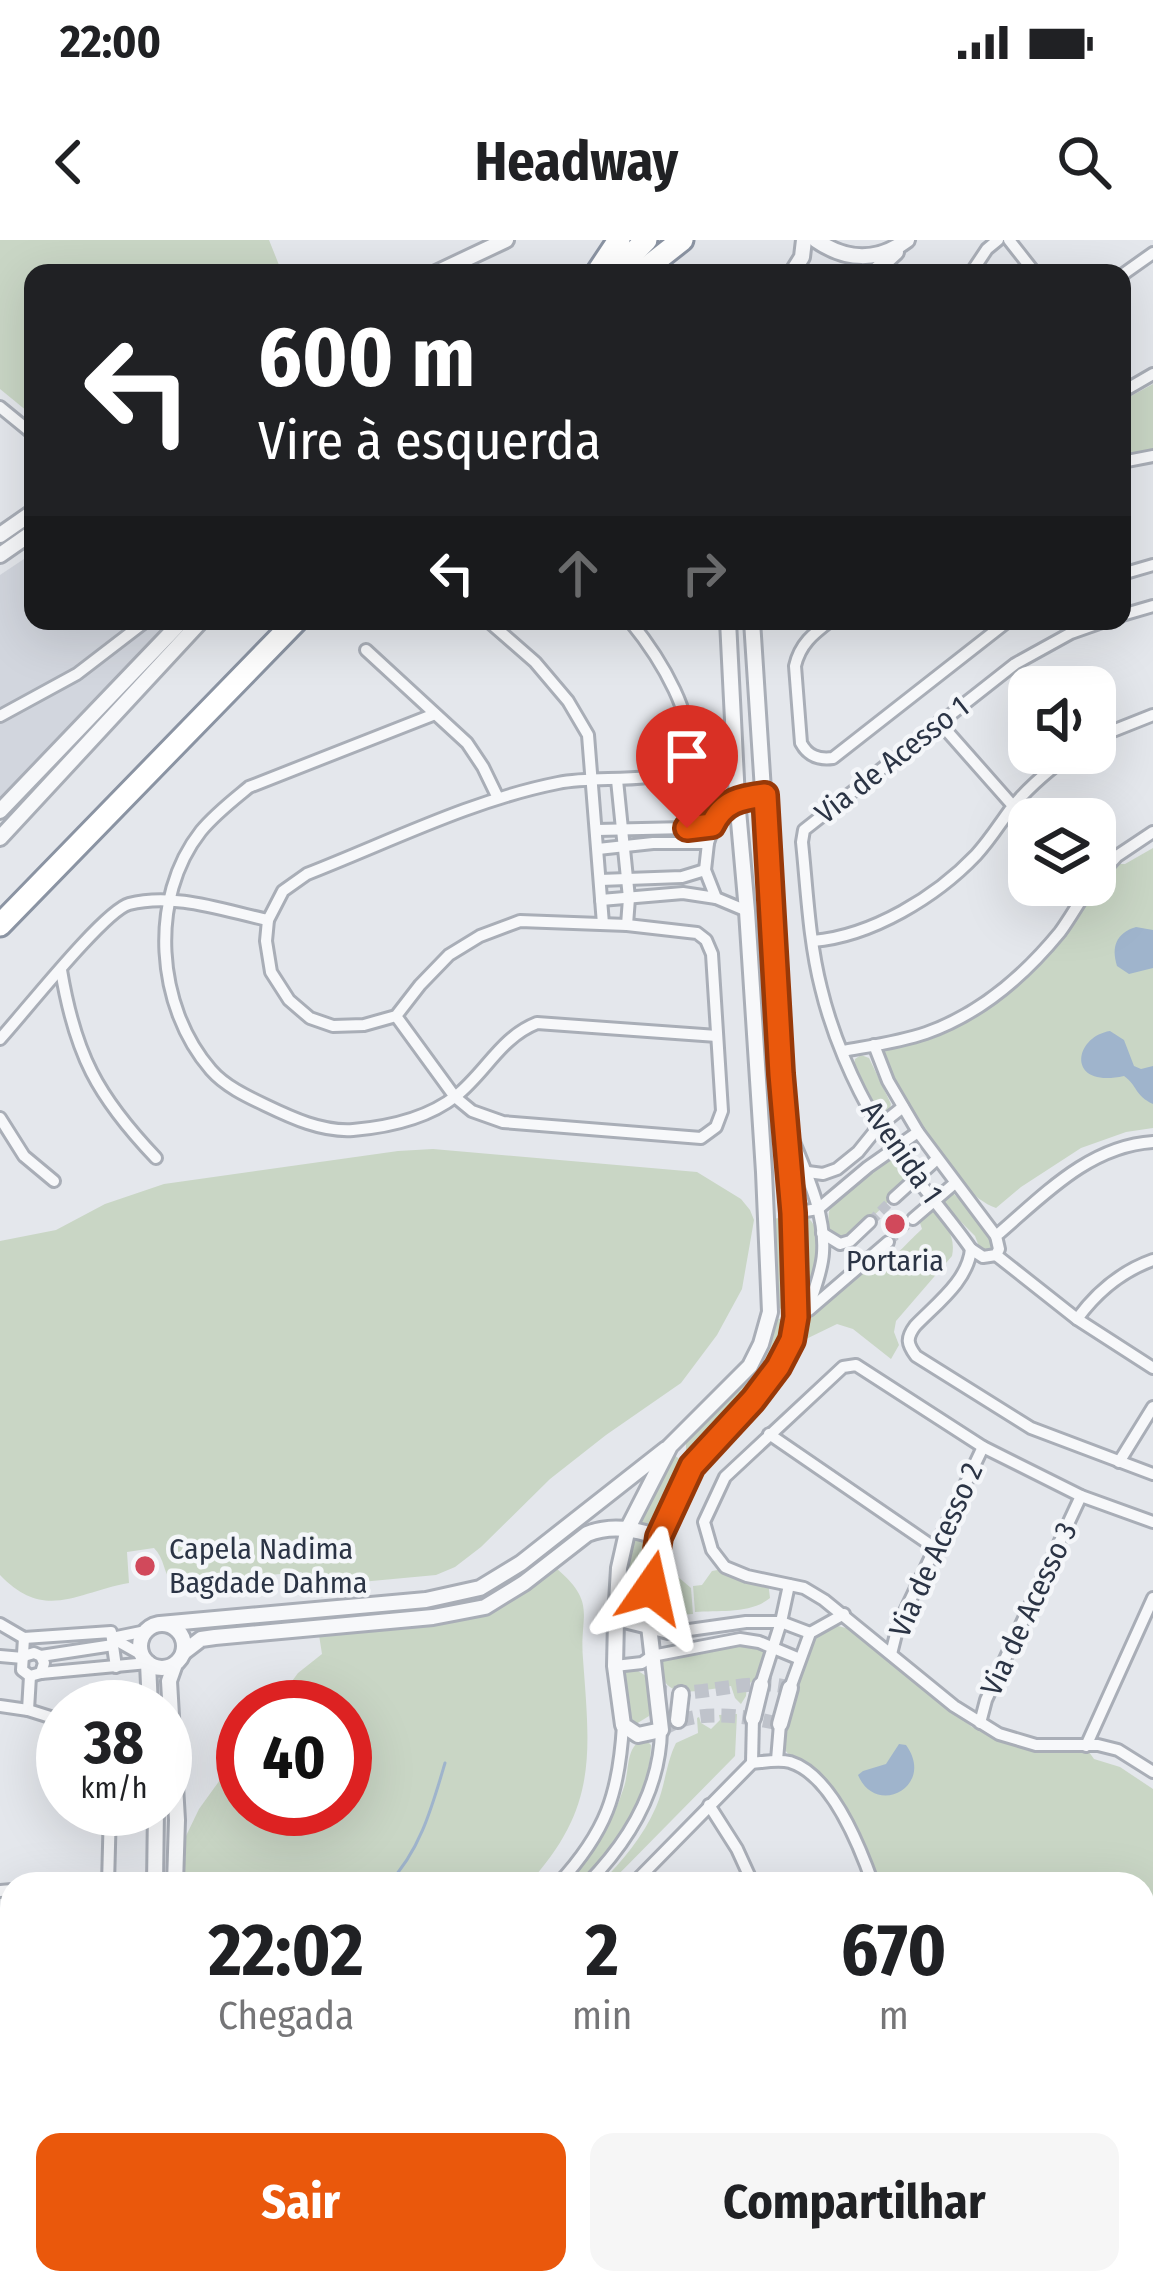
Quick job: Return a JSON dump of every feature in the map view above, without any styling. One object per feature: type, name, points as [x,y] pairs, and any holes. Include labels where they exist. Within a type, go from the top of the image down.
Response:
[{"type":"highway","points":[[623,264],[646,240]]},
{"type":"highway","points":[[636,264],[659,240]]},
{"type":"highway","points":[[651,264],[682,240]]},
{"type":"highway","points":[[0,913],[272,630]]},
{"type":"highway","points":[[0,926],[287,630]]},
{"type":"street","points":[[455,264],[506,240]]},
{"type":"street","points":[[816,240],[829,249],[863,257],[880,255],[905,242]]},
{"type":"street","points":[[977,264],[998,240]]},
{"type":"street","points":[[1009,240],[1028,264]]},
{"type":"street","points":[[882,264],[905,242]]},
{"type":"street","points":[[0,407],[24,427]]},
{"type":"street","points":[[0,716],[77,674],[134,630]]},
{"type":"street","points":[[0,811],[173,630]]},
{"type":"street","points":[[0,838],[193,630]]},
{"type":"street","points":[[498,630],[535,662],[588,734],[603,924]]},
{"type":"street","points":[[396,1016],[455,1096],[472,1111],[503,1122],[701,1138],[716,1127],[722,1111],[712,954],[706,940],[690,932],[520,921],[480,936],[449,955],[396,1016],[364,1025],[333,1026],[310,1018],[289,1000],[271,972],[266,941],[268,920],[283,891],[308,874],[498,798],[560,783],[617,780],[685,767],[691,754],[688,730],[672,684],[637,630]]},
{"type":"street","points":[[148,1680],[140,1645],[153,1628],[426,1600],[480,1588],[521,1563],[670,1446],[750,1366],[770,1312],[728,630]]},
{"type":"street","points":[[598,1872],[649,1798],[658,1765],[661,1730],[649,1626],[659,1537],[692,1466],[778,1367],[823,1256],[818,1209],[797,1171],[784,1114],[753,630]]},
{"type":"street","points":[[818,630],[797,655],[798,729],[806,751],[825,759],[833,758],[997,630]]},
{"type":"street","name":"Via de Acesso 1","points":[[804,830],[1015,664],[1080,630]]},
{"type":"street","points":[[366,650],[467,743],[498,798]]},
{"type":"street","points":[[435,714],[249,787],[200,832],[182,861],[166,926],[170,991],[196,1050],[214,1074],[234,1089],[307,1124],[349,1130],[416,1119],[455,1096],[518,1030],[537,1023],[717,1036]]},
{"type":"street","points":[[1116,730],[1153,715]]},
{"type":"street","points":[[939,722],[1008,802]]},
{"type":"street","points":[[1022,798],[1049,774]]},
{"type":"street","points":[[617,780],[628,925]]},
{"type":"street","points":[[716,898],[705,869],[719,810],[737,799],[765,795]]},
{"type":"street","points":[[813,941],[882,922],[915,905],[976,855],[1008,812]]},
{"type":"street","points":[[597,830],[712,825]]},
{"type":"street","name":"Avenida 1","points":[[804,830],[821,989],[843,1051],[879,1126],[971,1249]]},
{"type":"street","points":[[1116,857],[1153,832]]},
{"type":"street","points":[[598,849],[708,843]]},
{"type":"street","points":[[600,880],[682,878],[705,869]]},
{"type":"street","points":[[682,878],[683,893]]},
{"type":"street","points":[[602,900],[683,893],[716,898],[747,911],[772,911]]},
{"type":"street","points":[[0,1040],[87,938],[125,904],[170,900],[268,920]]},
{"type":"street","points":[[843,1051],[927,1033],[988,1001],[1041,955],[1076,906]]},
{"type":"street","points":[[62,970],[69,1017],[83,1056],[102,1094],[156,1158]]},
{"type":"street","name":"Avenida 1","points":[[874,1046],[918,1132],[996,1236]]},
{"type":"street","points":[[764,1172],[823,1174],[837,1169],[903,1107]]},
{"type":"street","points":[[0,1118],[24,1156],[54,1181]]},
{"type":"street","points":[[766,1212],[818,1209],[918,1132]]},
{"type":"street","points":[[996,1255],[996,1236],[1072,1171],[1153,1142]]},
{"type":"street","points":[[858,1152],[868,1167]]},
{"type":"street","points":[[937,1159],[896,1196],[915,1217],[956,1183]]},
{"type":"street","points":[[797,1171],[793,1213],[802,1314]]},
{"type":"street","points":[[770,1312],[802,1314],[883,1246],[865,1227],[840,1244],[822,1233]]},
{"type":"street","points":[[1153,1368],[1077,1319],[996,1255],[983,1257],[971,1249],[961,1277],[908,1334],[916,1355],[1031,1428],[1153,1474]]},
{"type":"street","points":[[1077,1319],[1117,1278],[1153,1261]]},
{"type":"street","points":[[1153,1522],[1081,1496],[982,1447],[856,1365],[843,1367],[725,1477],[704,1522],[707,1538],[724,1567],[804,1588],[844,1614],[955,1706],[999,1734],[1051,1746],[1099,1745],[1118,1750],[1153,1772]]},
{"type":"street","points":[[1119,1462],[1153,1407]]},
{"type":"street","points":[[770,1434],[935,1548]]},
{"type":"street","points":[[670,1446],[692,1466]]},
{"type":"street","points":[[567,1872],[600,1828],[615,1795],[623,1725],[615,1666],[619,1568],[628,1528],[670,1446]]},
{"type":"street","name":"Via de Acesso 2","points":[[891,1654],[898,1626],[982,1447]]},
{"type":"street","name":"Via de Acesso 3","points":[[980,1723],[986,1700],[1081,1496]]},
{"type":"street","points":[[112,1641],[161,1668],[201,1640],[215,1636],[433,1617],[485,1607],[598,1529],[628,1528],[659,1537]]},
{"type":"street","points":[[752,1763],[753,1718],[789,1585]]},
{"type":"street","points":[[1085,1745],[1153,1598]]},
{"type":"street","points":[[777,1760],[780,1724],[810,1633],[844,1614]]},
{"type":"street","points":[[616,1620],[668,1633],[746,1622],[781,1622],[810,1633]]},
{"type":"street","points":[[0,1624],[24,1638],[111,1632],[116,1667]]},
{"type":"street","points":[[41,1657],[167,1624],[183,1638],[169,1682],[175,1872]]},
{"type":"street","points":[[874,1640],[898,1626]]},
{"type":"street","points":[[1140,1628],[1153,1634]]},
{"type":"street","points":[[690,1630],[694,1647]]},
{"type":"street","points":[[24,1638],[22,1670],[35,1674],[116,1667],[145,1659]]},
{"type":"street","points":[[615,1666],[740,1639],[800,1658]]},
{"type":"street","points":[[0,1656],[34,1653],[41,1657],[44,1666],[35,1674],[28,1710]]},
{"type":"street","points":[[677,1720],[681,1694]]},
{"type":"street","points":[[955,1706],[986,1700]]},
{"type":"street","points":[[0,1706],[36,1712]]},
{"type":"street","points":[[623,1725],[638,1735],[661,1730]]},
{"type":"street","points":[[645,1872],[752,1763],[777,1760],[807,1771],[820,1785],[839,1810],[869,1872]]},
{"type":"street","points":[[709,1805],[747,1872]]},
{"type":"street","points":[[108,1872],[109,1836]]},
{"type":"street","points":[[155,1872],[156,1836]]},
{"type":"shaded area","points":[[24,559],[24,630],[162,630],[0,800],[0,575]]},
{"type":"green space","points":[[0,240],[269,240],[279,264],[24,264],[24,409],[0,389]]},
{"type":"green space","points":[[1153,384],[1153,450],[1131,454],[1131,396]]},
{"type":"green space","points":[[1153,848],[1153,1128],[1081,1148],[996,1208],[979,1199],[945,1164],[914,1119],[882,1056],[888,1047],[1002,994],[1078,906],[1116,906],[1116,864]]},
{"type":"green space","points":[[861,1055],[869,1058],[891,1104],[889,1113],[879,1113],[854,1064]]},
{"type":"green space","points":[[433,1149],[697,1172],[741,1199],[754,1220],[742,1289],[717,1335],[681,1383],[550,1479],[481,1547],[436,1575],[318,1586],[301,1572],[173,1584],[154,1548],[127,1552],[129,1583],[62,1600],[32,1597],[0,1575],[0,1241],[56,1230],[105,1204],[164,1184]]},
{"type":"green space","points":[[889,1159],[901,1169],[905,1185],[843,1241],[829,1232],[829,1212],[838,1197],[864,1173]]},
{"type":"green space","points":[[949,1194],[988,1228],[997,1250],[981,1252],[975,1236],[945,1206]]},
{"type":"green space","points":[[933,1211],[951,1237],[952,1256],[896,1321],[899,1345],[891,1359],[853,1329],[837,1324],[802,1339],[826,1300],[861,1270],[879,1266],[894,1255],[922,1229],[918,1217]]},
{"type":"green space","points":[[806,1216],[818,1243],[801,1295],[797,1221]]},
{"type":"green space","points":[[777,1218],[785,1226],[790,1299],[782,1310],[774,1303],[771,1222]]},
{"type":"green space","points":[[776,1318],[787,1324],[762,1378],[697,1453],[686,1453],[686,1442],[751,1376]]},
{"type":"green space","points":[[674,1455],[682,1466],[654,1522],[642,1525],[638,1516],[667,1457]]},
{"type":"green space","points":[[630,1538],[643,1539],[644,1562],[641,1607],[630,1612],[621,1609],[618,1599]]},
{"type":"green space","points":[[648,1549],[656,1550],[664,1565],[691,1588],[693,1614],[661,1613],[648,1606],[644,1590]]},
{"type":"green space","points":[[556,1568],[569,1580],[584,1610],[587,1752],[578,1804],[567,1830],[538,1872],[181,1872],[185,1838],[192,1836],[192,1824],[216,1785],[216,1836],[372,1836],[372,1680],[293,1680],[322,1654],[319,1635],[323,1628],[483,1613]]},
{"type":"green space","points":[[723,1569],[768,1582],[770,1598],[744,1609],[695,1612],[693,1586],[702,1585],[712,1571]]},
{"type":"green space","points":[[834,1625],[850,1629],[972,1727],[1027,1749],[1089,1752],[1153,1789],[1153,1872],[875,1872],[834,1797],[807,1765],[787,1753],[782,1741],[781,1731],[815,1632]]},
{"type":"green space","points":[[734,1642],[760,1647],[764,1654],[757,1678],[747,1685],[741,1704],[731,1686],[682,1691],[665,1682],[664,1657]]},
{"type":"green space","points":[[635,1669],[646,1676],[650,1702],[649,1716],[636,1724],[627,1720],[621,1678]]},
{"type":"green space","points":[[737,1714],[735,1756],[621,1872],[610,1872],[651,1818],[676,1743],[698,1733],[697,1718],[711,1729],[719,1715]]},
{"type":"green space","points":[[645,1739],[651,1745],[637,1803],[589,1872],[576,1872],[608,1826],[624,1787],[631,1752]]},
{"type":"water","points":[[1136,927],[1153,930],[1153,968],[1129,974],[1117,966],[1115,947],[1124,933]]},
{"type":"water","points":[[1110,1031],[1124,1040],[1134,1066],[1153,1066],[1153,1104],[1124,1076],[1105,1078],[1084,1069],[1081,1061],[1088,1042]]},
{"type":"water","points":[[899,1744],[906,1745],[913,1760],[909,1784],[889,1795],[866,1788],[858,1775],[886,1764]]},
{"type":"waterway","points":[[398,1872],[417,1843],[445,1763]]},
{"type":"tunnel","points":[[870,1222],[894,1198]]},
{"type":"tunnel","points":[[888,1242],[913,1219]]},
{"type":"tunnel","points":[[656,1685],[662,1692],[678,1693],[760,1684],[790,1688]]},
{"type":"tunnel","points":[[661,1730],[704,1716],[780,1724]]},
{"type":"place","name":"Portaria","points":[[895,1224]]},
{"type":"place","name":"Capela Nadima Bagdade Dahma","points":[[145,1566]]},
{"type":"route","points":[[651,1588],[659,1537],[692,1466],[778,1367],[792,1340],[796,1317],[765,795],[737,799],[719,810],[712,825],[687,828]]}]
